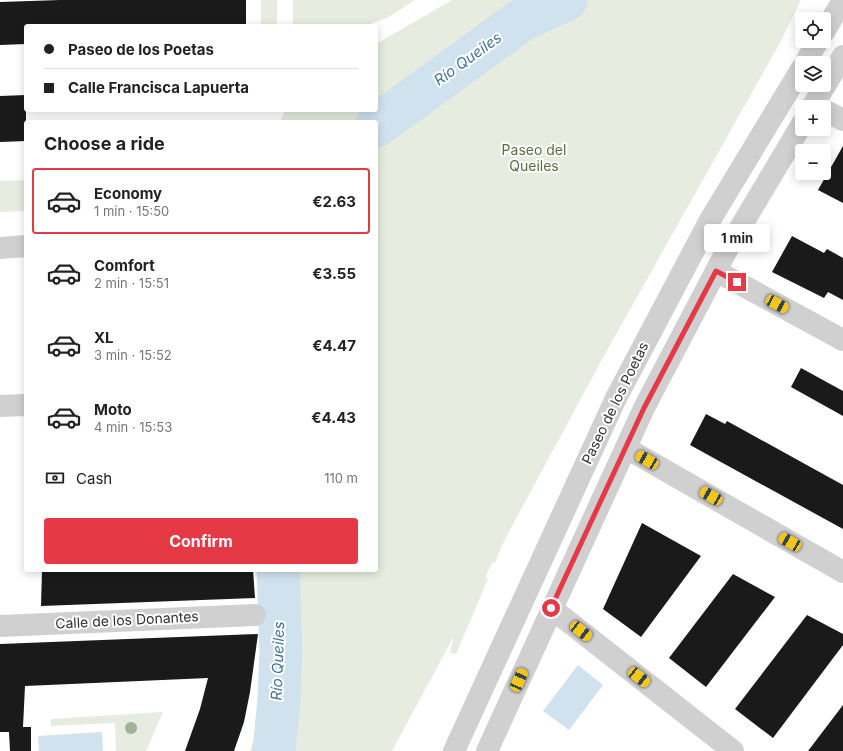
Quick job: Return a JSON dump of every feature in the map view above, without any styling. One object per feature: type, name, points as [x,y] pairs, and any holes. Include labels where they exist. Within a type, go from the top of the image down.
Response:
[{"type":"street","points":[[831,20],[843,0]]},
{"type":"street","points":[[821,100],[843,56]]},
{"type":"street","name":"Paseo de los Poetas","points":[[454,751],[616,398],[710,220],[795,80]]},
{"type":"street","points":[[831,114],[843,120]]},
{"type":"street","name":"Paseo de los Poetas","points":[[487,751],[551,608],[644,408],[716,271],[795,136]]},
{"type":"street","points":[[0,248],[24,246]]},
{"type":"street","points":[[716,271],[843,340]]},
{"type":"street","points":[[0,406],[24,405]]},
{"type":"street","points":[[626,448],[843,572]]},
{"type":"street","points":[[551,608],[733,751]]},
{"type":"street","name":"Calle de los Donantes","points":[[0,626],[255,614]]},
{"type":"green space","points":[[261,0],[277,0],[277,24],[261,24]]},
{"type":"green space","points":[[293,0],[415,0],[387,18],[370,24],[293,24]]},
{"type":"green space","name":"Paseo del Queiles","points":[[452,0],[801,0],[781,41],[605,354],[504,541],[495,563],[493,562],[485,577],[488,579],[456,654],[450,653],[454,636],[392,751],[250,751],[262,716],[269,643],[268,619],[261,596],[260,572],[378,572],[378,120],[281,120],[284,112],[378,112],[378,43]]},
{"type":"green space","points":[[24,180],[24,211],[0,212],[0,181]]},
{"type":"green space","points":[[163,712],[146,751],[116,751],[115,723],[51,726],[51,719]]},
{"type":"water","points":[[578,665],[603,685],[569,730],[543,711]]},
{"type":"water","points":[[102,732],[103,751],[39,751],[38,736]]},
{"type":"building","points":[[60,0],[246,0],[246,24],[24,24],[24,44],[0,45],[0,2]]},
{"type":"building","points":[[24,95],[24,112],[26,112],[26,120],[24,120],[24,141],[0,142],[0,96]]},
{"type":"building","points":[[843,146],[843,203],[818,190],[824,180],[831,180],[831,167]]},
{"type":"building","points":[[792,236],[824,253],[827,249],[843,258],[843,300],[828,292],[824,298],[772,272]]},
{"type":"building","points":[[801,368],[843,391],[843,416],[791,387]]},
{"type":"building","points":[[706,414],[725,424],[727,421],[843,485],[843,529],[690,445]]},
{"type":"building","points":[[642,523],[701,556],[641,637],[603,609]]},
{"type":"building","points":[[42,572],[253,572],[255,598],[41,606]]},
{"type":"building","points":[[733,574],[775,597],[706,687],[669,658]]},
{"type":"building","points":[[807,615],[843,634],[843,645],[773,738],[735,709]]},
{"type":"building","points":[[258,634],[250,692],[244,722],[234,751],[185,751],[200,709],[208,678],[25,686],[23,727],[31,727],[31,751],[10,751],[9,732],[0,732],[0,644]]},
{"type":"building","points":[[843,705],[843,751],[808,751]]},
{"type":"waterway","name":"Río Queiles","points":[[378,125],[523,19],[566,0]]},
{"type":"waterway","name":"Río Queiles","points":[[274,751],[279,699],[281,651],[278,572]]},
{"type":"route","points":[[551,608],[644,408],[716,271],[737,282]]}]
